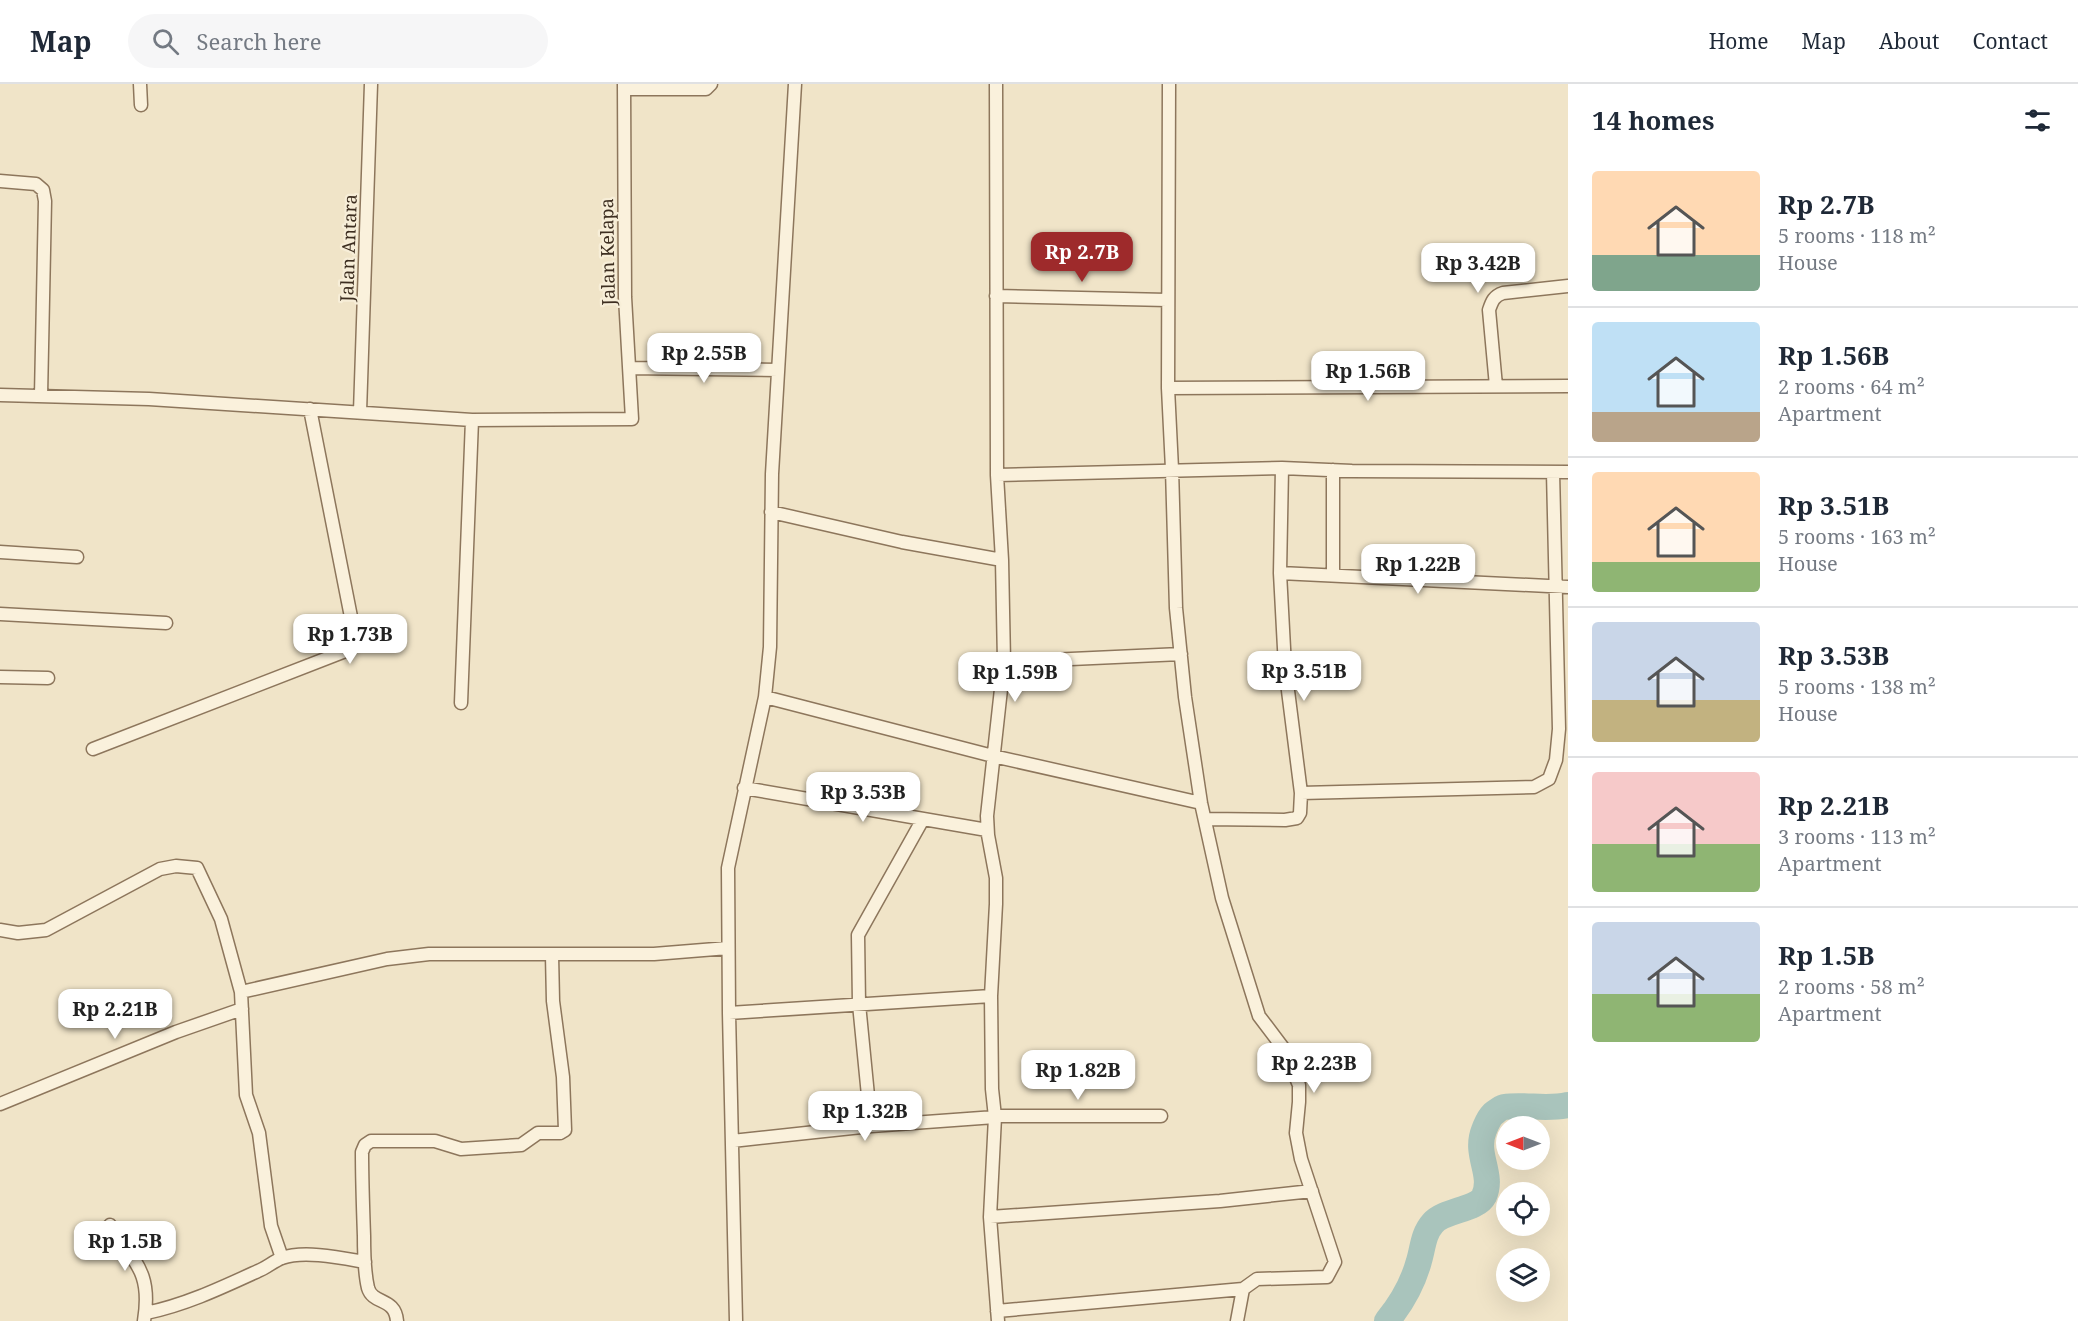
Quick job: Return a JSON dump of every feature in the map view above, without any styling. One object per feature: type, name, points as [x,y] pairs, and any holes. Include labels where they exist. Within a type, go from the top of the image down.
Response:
[{"type":"street","points":[[140,84],[141,105]]},
{"type":"street","name":"Jalan Antara","points":[[360,412],[371,84]]},
{"type":"street","points":[[624,86],[706,89],[711,84]]},
{"type":"street","points":[[736,1321],[728,867],[765,697],[770,647],[771,513],[795,84]]},
{"type":"street","points":[[996,84],[997,475],[1002,560],[1004,662],[987,830],[996,878],[991,996],[992,1089],[995,1116],[990,1217],[997,1316],[1243,1289],[1257,1279],[1327,1277],[1335,1262],[1301,1159],[1296,1133],[1299,1085],[1284,1049],[1259,1016],[1228,919],[1201,802],[1176,608],[1168,388],[1169,84]]},
{"type":"street","name":"Jalan Kelapa","points":[[472,420],[632,419],[625,276],[624,86]]},
{"type":"street","points":[[0,181],[36,184],[43,190],[45,201],[41,396]]},
{"type":"street","points":[[1496,386],[1489,310],[1492,301],[1497,295],[1568,286]]},
{"type":"street","points":[[996,296],[1167,300]]},
{"type":"street","points":[[629,368],[778,370]]},
{"type":"street","points":[[1168,388],[1568,386]]},
{"type":"street","points":[[0,395],[149,399],[472,420],[461,703]]},
{"type":"street","points":[[93,748],[343,652],[351,646],[353,627],[310,409]]},
{"type":"street","points":[[997,475],[1282,468],[1568,472]]},
{"type":"street","points":[[1205,819],[1285,820],[1297,818],[1300,813],[1301,793],[1285,668],[1280,573],[1282,468]]},
{"type":"street","points":[[1333,470],[1333,575]]},
{"type":"street","points":[[1301,793],[1534,787],[1548,779],[1556,760],[1559,729],[1562,587],[1553,472]]},
{"type":"street","points":[[771,513],[902,542],[1002,560]]},
{"type":"street","points":[[0,552],[77,557]]},
{"type":"street","points":[[1280,573],[1562,587]]},
{"type":"street","points":[[0,614],[166,623]]},
{"type":"street","points":[[1004,662],[1181,654]]},
{"type":"street","points":[[0,676],[48,678]]},
{"type":"street","points":[[765,697],[993,756],[1201,802]]},
{"type":"street","points":[[744,788],[987,830]]},
{"type":"street","points":[[871,1126],[859,1004],[858,935],[923,819]]},
{"type":"street","points":[[0,930],[18,933],[45,930],[160,869],[176,866],[197,868],[221,919],[241,992],[246,1095],[260,1133],[271,1226],[282,1258]]},
{"type":"street","points":[[241,992],[387,959],[419,956],[654,954],[728,948]]},
{"type":"street","points":[[397,1321],[393,1308],[376,1298],[369,1290],[365,1262],[362,1152],[365,1145],[371,1142],[435,1141],[461,1149],[521,1145],[538,1133],[560,1133],[565,1130],[563,1077],[553,1001],[552,955]]},
{"type":"street","points":[[729,1013],[991,996]]},
{"type":"street","points":[[0,1104],[176,1032],[242,1009]]},
{"type":"street","points":[[732,1141],[995,1116],[1161,1116]]},
{"type":"street","points":[[990,1217],[1220,1201],[1312,1191]]},
{"type":"street","points":[[110,1225],[140,1268],[145,1283],[145,1317],[214,1292],[282,1258],[317,1255],[365,1262]]},
{"type":"street","points":[[1237,1321],[1243,1289]]},
{"type":"waterway","points":[[1387,1321],[1410,1285],[1425,1236],[1433,1223],[1445,1215],[1475,1204],[1484,1196],[1487,1180],[1481,1148],[1486,1125],[1491,1116],[1504,1107],[1568,1105]]}]
